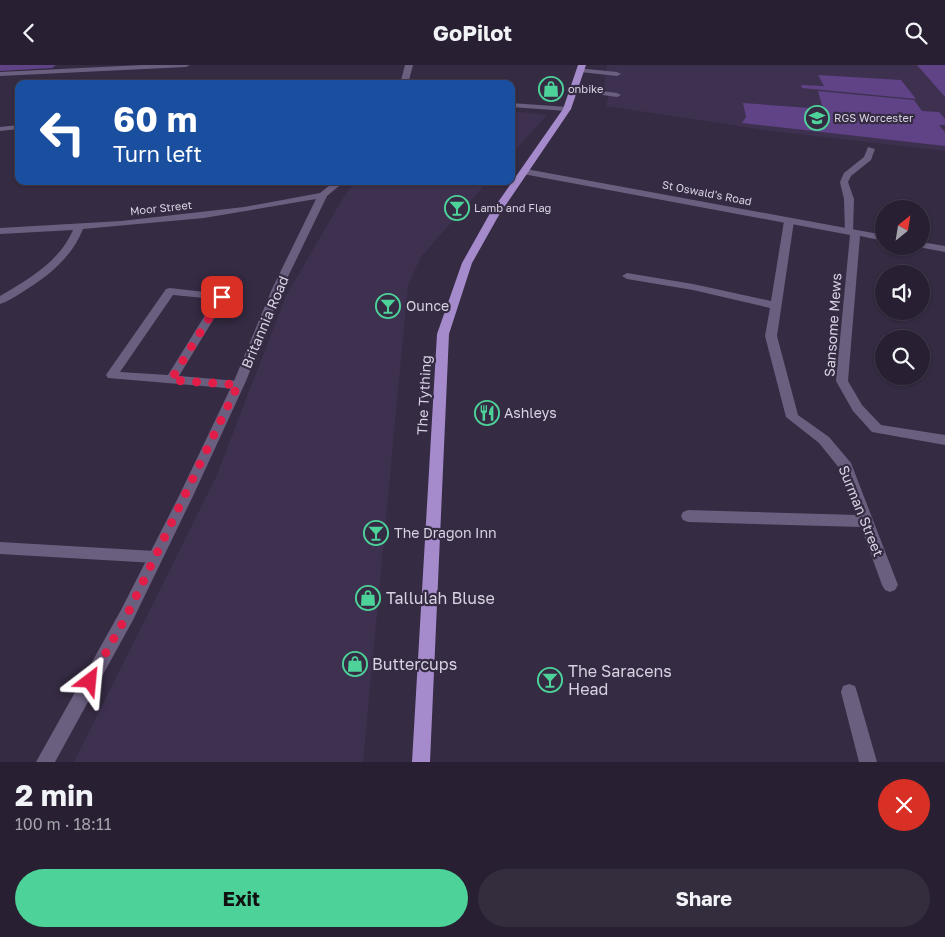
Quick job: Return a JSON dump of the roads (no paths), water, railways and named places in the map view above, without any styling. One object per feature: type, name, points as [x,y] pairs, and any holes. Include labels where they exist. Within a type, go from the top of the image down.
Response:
[{"type":"main road","name":"The Tything","points":[[421,762],[443,334],[467,263],[494,215],[567,109],[581,67]]},
{"type":"street","points":[[0,75],[186,65]]},
{"type":"street","points":[[405,80],[409,65]]},
{"type":"street","points":[[581,67],[617,74]]},
{"type":"street","points":[[574,89],[617,95]]},
{"type":"street","points":[[515,105],[567,109]]},
{"type":"street","points":[[0,129],[15,127]]},
{"type":"street","name":"Sansome Mews","points":[[871,149],[868,158],[847,175],[844,182],[849,199],[851,232],[842,381],[857,408],[877,429],[944,440]]},
{"type":"street","name":"St Oswald's Road","points":[[526,171],[875,236]]},
{"type":"street","name":"Britannia Road","points":[[45,762],[127,615],[238,385],[277,289],[323,195],[337,185]]},
{"type":"street","name":"Moor Street","points":[[0,231],[79,227],[187,217],[290,203],[323,195]]},
{"type":"street","name":"Surman Street","points":[[789,221],[771,336],[792,417],[824,441],[846,467],[890,585]]},
{"type":"street","points":[[0,301],[27,284],[62,257],[77,234],[79,227]]},
{"type":"street","points":[[930,246],[945,249]]},
{"type":"street","points":[[627,276],[693,287],[777,306]]},
{"type":"street","points":[[171,380],[222,297],[170,291],[112,375],[171,380],[238,385]]},
{"type":"street","points":[[688,516],[866,521]]},
{"type":"street","points":[[0,548],[155,557]]},
{"type":"street","points":[[848,692],[868,762]]},
{"type":"place","name":"onbike","points":[[551,89]]},
{"type":"place","name":"RGS Worcester","points":[[817,118]]},
{"type":"place","name":"Lamb and Flag","points":[[457,208]]},
{"type":"place","name":"Ounce","points":[[388,306]]},
{"type":"place","name":"Ashleys","points":[[487,413]]},
{"type":"place","name":"The Dragon Inn","points":[[376,533]]},
{"type":"place","name":"Tallulah Bluse","points":[[368,598]]},
{"type":"place","name":"Buttercups","points":[[355,664]]},
{"type":"place","name":"The Saracens Head","points":[[550,680]]}]
